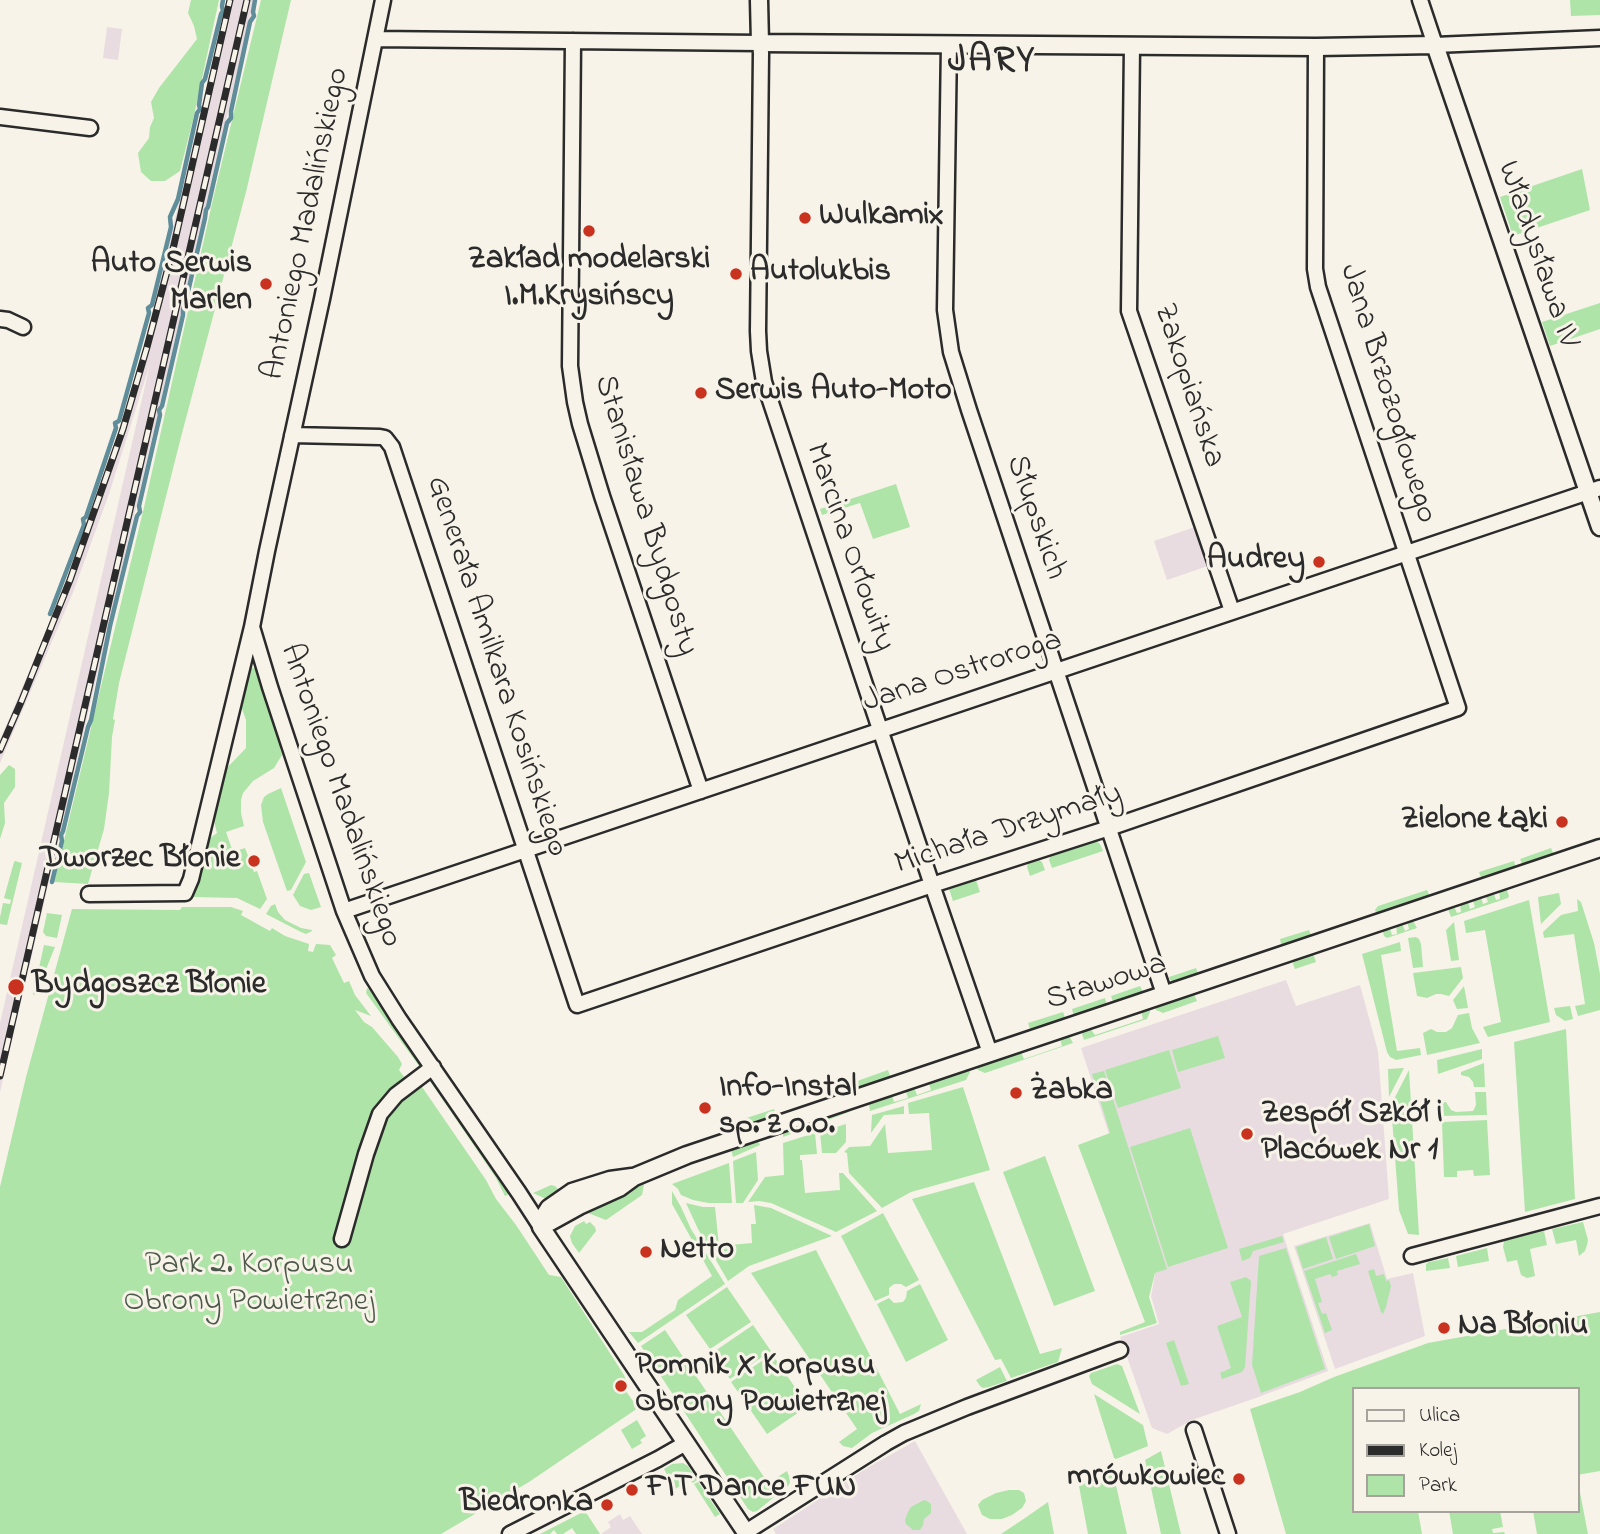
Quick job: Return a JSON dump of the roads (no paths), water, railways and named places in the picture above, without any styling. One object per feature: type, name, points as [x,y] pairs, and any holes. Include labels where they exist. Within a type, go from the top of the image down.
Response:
[{"type":"street","name":"Antoniego Madalińskiego","points":[[89,894],[185,893],[191,879],[252,627],[383,0]]},
{"type":"street","points":[[759,0],[760,43]]},
{"type":"street","name":"Władysława IV","points":[[1420,0],[1594,490],[1600,527]]},
{"type":"street","points":[[375,39],[1316,47],[1600,38]]},
{"type":"street","name":"Stanisława Bydgosty","points":[[573,41],[570,366],[575,402],[601,491],[701,791]]},
{"type":"street","name":"Marcina Orłowity","points":[[760,43],[758,331],[764,382],[990,1053]]},
{"type":"street","name":"Słupskich","points":[[949,44],[945,310],[948,337],[969,410],[1164,994]]},
{"type":"street","name":"Zakopiańska","points":[[1132,46],[1129,311],[1232,611]]},
{"type":"street","name":"Jana Brzozogłowego","points":[[1316,47],[1315,269],[1318,287],[1458,708]]},
{"type":"street","points":[[0,117],[90,128]]},
{"type":"street","points":[[0,319],[23,327]]},
{"type":"street","name":"Generała Amilkara Kosińskiego","points":[[292,435],[380,437],[385,438],[393,447],[577,1005]]},
{"type":"street","name":"Jana Ostroroga","points":[[344,911],[1594,490]]},
{"type":"street","name":"Antoniego Madalińskiego","points":[[252,627],[344,911],[376,984],[541,1227]]},
{"type":"street","name":"Michała Drzymały","points":[[577,1005],[1109,828],[1458,708]]},
{"type":"street","name":"Stawowa","points":[[541,1227],[549,1208],[572,1192],[610,1180],[635,1177],[687,1154],[1600,849]]},
{"type":"street","points":[[342,1239],[380,1114],[396,1095],[433,1068]]},
{"type":"street","points":[[1412,1256],[1600,1206]]},
{"type":"street","points":[[541,1227],[747,1533],[904,1433],[1120,1350]]},
{"type":"street","points":[[1194,1430],[1228,1534]]},
{"type":"street","points":[[510,1534],[686,1443]]},
{"type":"waterway","points":[[50,614],[84,525],[83,519],[86,517],[116,428],[115,423],[119,421],[149,313],[148,308],[152,305],[171,227],[170,217],[178,199],[200,109],[202,83],[223,11],[223,0]]},
{"type":"waterway","points":[[52,882],[62,841],[61,835],[91,720],[110,626],[140,512],[159,410],[227,123],[231,118],[250,22],[254,16],[255,0]]},
{"type":"railway","points":[[0,750],[70,580],[123,429],[173,249],[230,0]]},
{"type":"railway","points":[[0,1076],[247,0]]},
{"type":"place","name":"Wulkamix","points":[[805,218]]},
{"type":"place","name":"Zakład modelarski I.M.Krysińscy","points":[[589,231]]},
{"type":"place","name":"Autolukbis","points":[[736,274]]},
{"type":"place","name":"Auto Serwis Marlen","points":[[266,284]]},
{"type":"place","name":"Serwis Auto-Moto","points":[[701,393]]},
{"type":"place","name":"Audrey","points":[[1319,562]]},
{"type":"place","name":"Zielone Łąki","points":[[1562,822]]},
{"type":"place","name":"Dworzec Błonie","points":[[254,861]]},
{"type":"place","name":"Bydgoszcz Błonie","points":[[16,987]]},
{"type":"place","name":"Żabka","points":[[1016,1093]]},
{"type":"place","name":"Info-Instal sp. z o.o.","points":[[705,1108]]},
{"type":"place","name":"Zespół Szkół i Placówek Nr 1","points":[[1247,1134]]},
{"type":"place","name":"Netto","points":[[646,1252]]},
{"type":"place","name":"Na Błoniu","points":[[1444,1328]]},
{"type":"place","name":"Pomnik X Korpusu Obrony Powietrznej","points":[[621,1386]]},
{"type":"place","name":"mrówkowiec","points":[[1239,1479]]},
{"type":"place","name":"FIT Dance FUN","points":[[632,1490]]},
{"type":"place","name":"Biedronka","points":[[607,1505]]},
{"type":"district","name":"JARY","points":[[992,64]]},
{"type":"park label","name":"Park 2. Korpusu Obrony Powietrznej","points":[[249,1286]]}]
